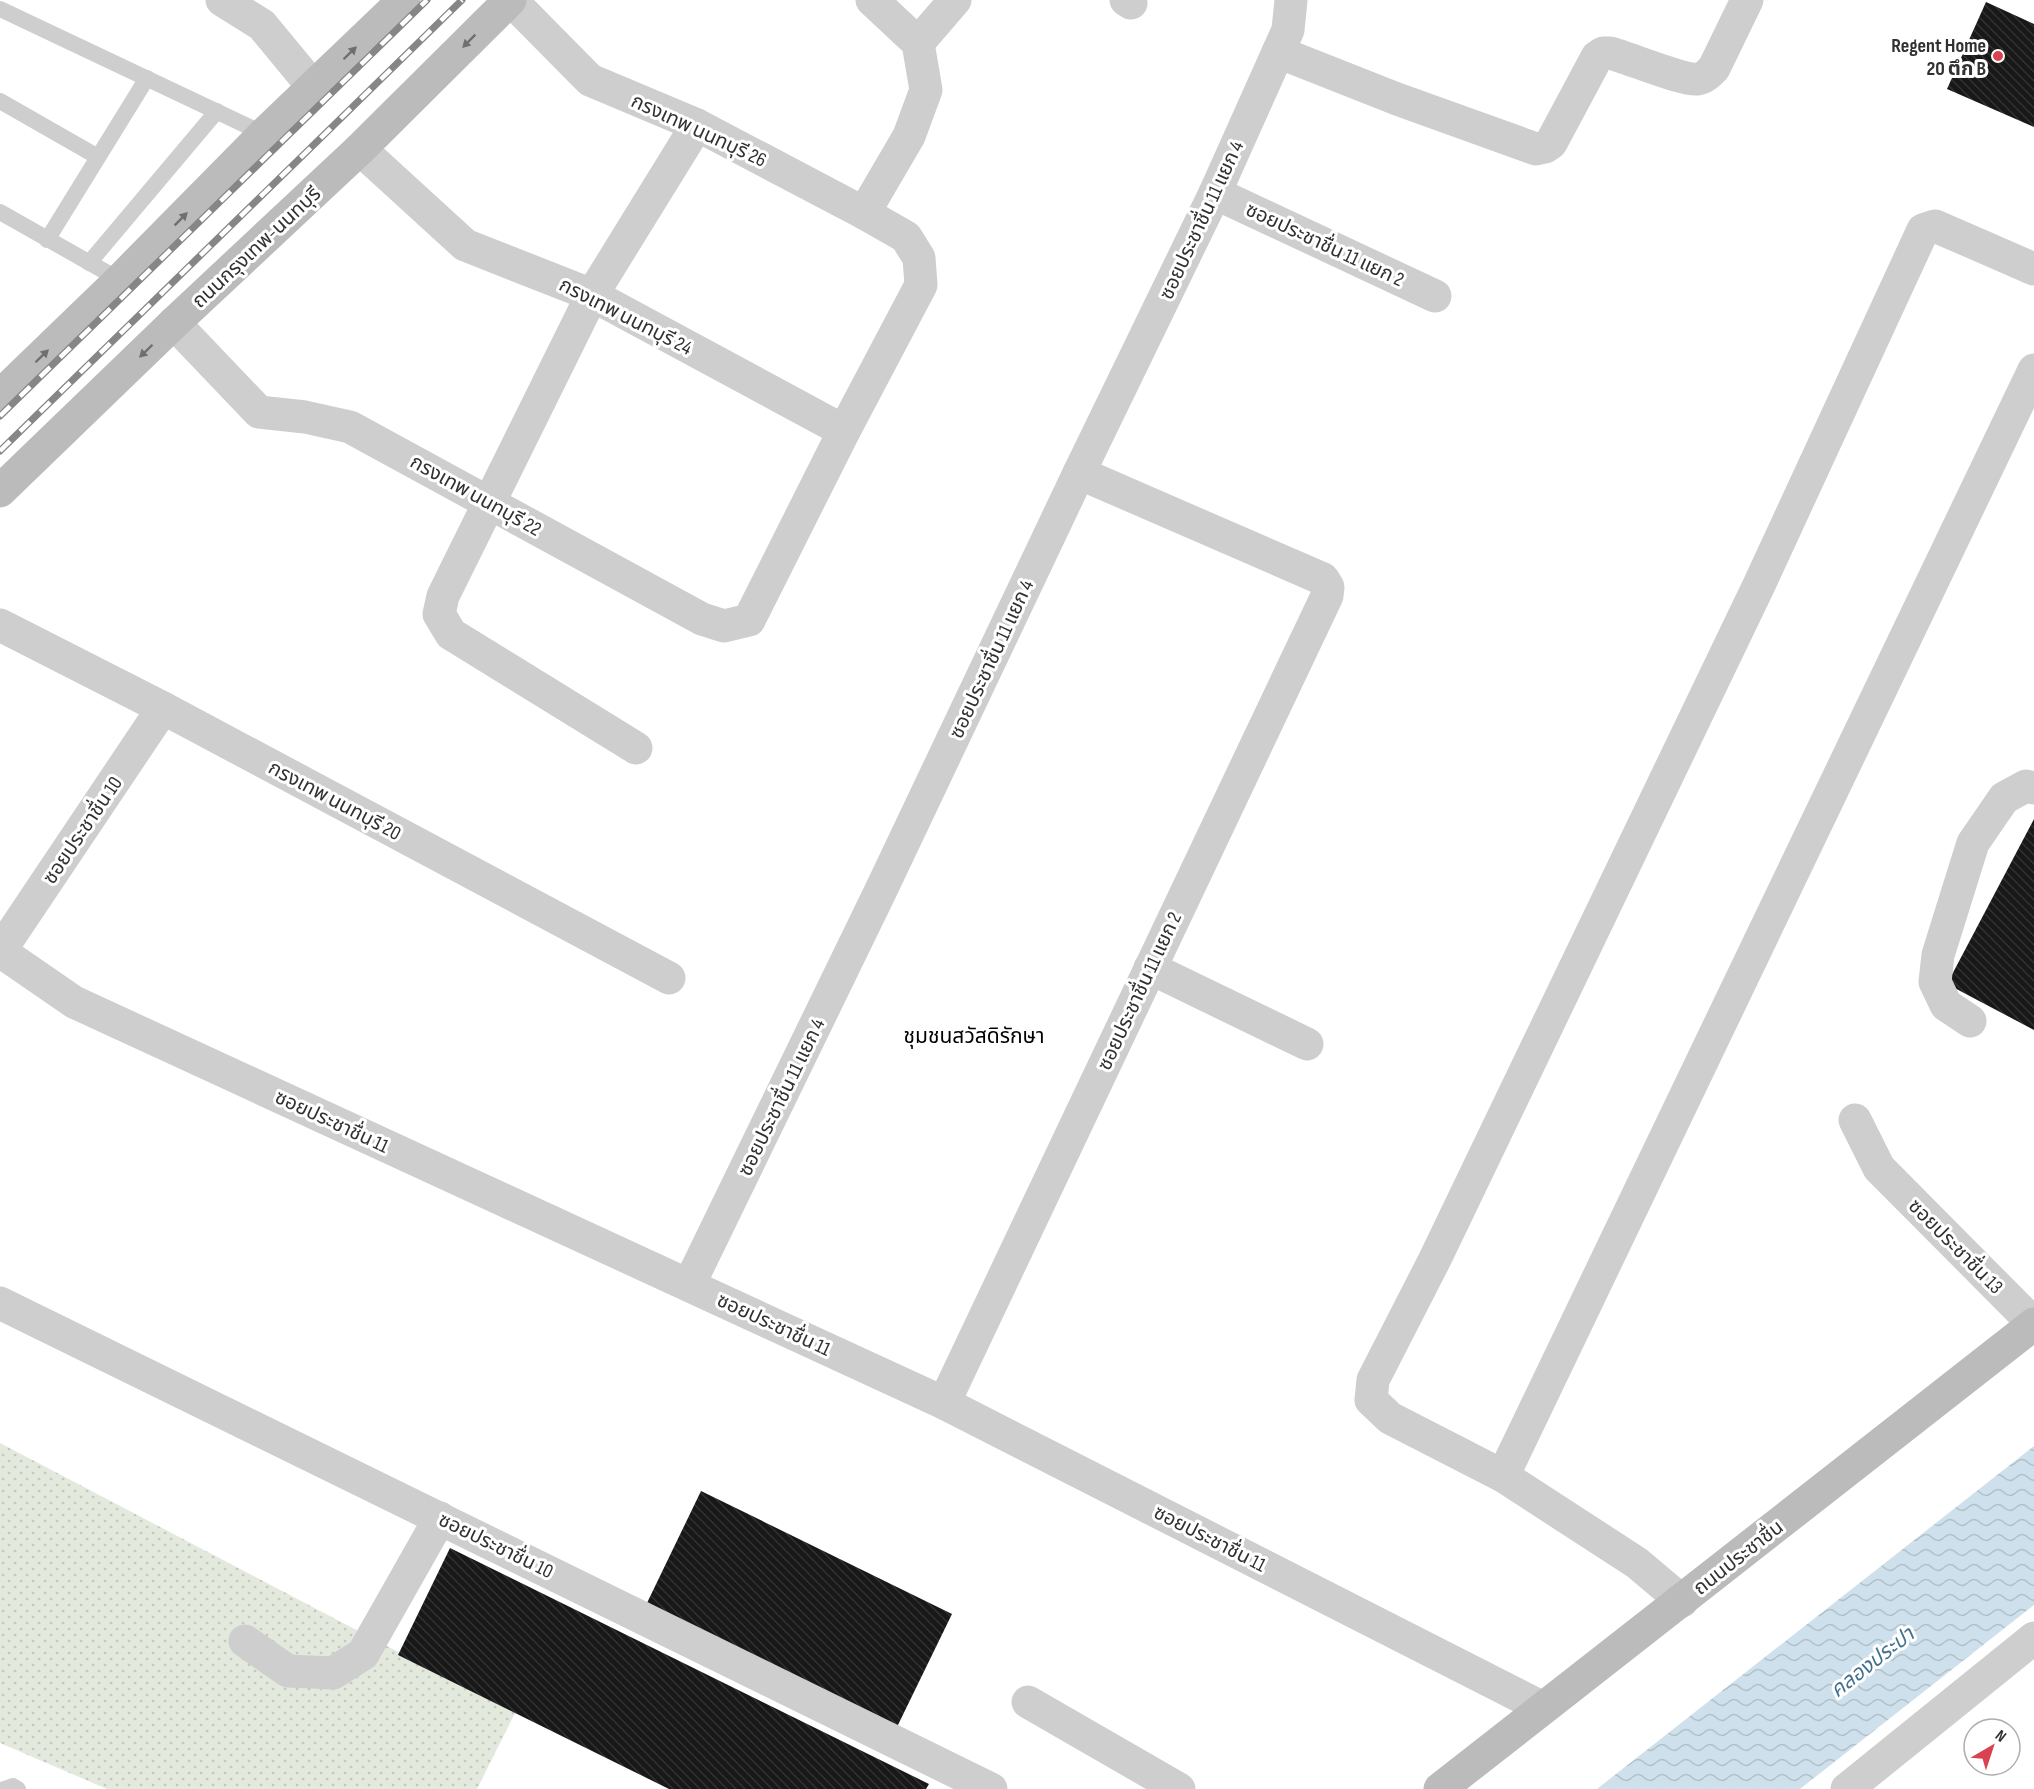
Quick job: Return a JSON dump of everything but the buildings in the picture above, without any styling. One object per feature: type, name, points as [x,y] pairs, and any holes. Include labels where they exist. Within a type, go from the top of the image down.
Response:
[{"type":"main road","points":[[0,396],[120,280],[264,134],[404,0]]},
{"type":"main road","name":"ถนนกรุงเทพ-นนทบุรี","points":[[0,491],[174,323],[360,149],[510,0]]},
{"type":"main road","name":"ถนนประชาชื่น","points":[[1440,1789],[2034,1324]]},
{"type":"street","points":[[222,0],[262,25],[314,88]]},
{"type":"street","name":"กรงเทพ นนทบุรี 26","points":[[510,0],[590,80],[697,125],[906,237]]},
{"type":"street","points":[[864,213],[909,136],[926,90],[918,43],[872,0]]},
{"type":"street","points":[[918,43],[955,0]]},
{"type":"street","points":[[1286,27],[1398,99],[1536,149],[1551,143],[1597,57],[1603,53],[1610,53],[1671,74],[1698,79],[1707,75],[1714,68],[1747,0]]},
{"type":"street","name":"ซอยประชาชื่น 11 แยก 4","points":[[689,1285],[876,901],[1215,193],[1286,27]]},
{"type":"street","points":[[636,748],[451,634],[439,614],[443,596],[592,295],[697,125]]},
{"type":"street","name":"กรงเทพ นนทบุรี 24","points":[[360,149],[465,245],[592,295],[844,431]]},
{"type":"street","name":"ซอยประชาชื่น 11 แยก 2","points":[[1215,193],[1435,296]]},
{"type":"street","points":[[1682,1601],[1637,1563],[1503,1476],[1390,1418],[1371,1400],[1373,1380],[1435,1259],[1759,585],[1923,230],[1935,226],[2034,269]]},
{"type":"street","name":"กรงเทพ นนทบุรี 22","points":[[174,323],[259,412],[305,417],[350,427],[702,620],[724,626],[749,620],[844,431],[921,285],[919,258],[906,237]]},
{"type":"street","points":[[1503,1476],[2034,370]]},
{"type":"street","name":"ซอยประชาชื่น 11 แยก 2","points":[[944,1403],[1327,596],[1328,587],[1323,579],[1079,473]]},
{"type":"street","name":"กรงเทพ นนทบุรี 20","points":[[5,636],[164,708],[669,978]]},
{"type":"street","name":"ซอยประชาชื่น 10","points":[[0,951],[164,708]]},
{"type":"street","points":[[1970,1021],[1946,1005],[1935,982],[1938,955],[1973,843],[2004,798],[2026,786],[2034,788]]},
{"type":"street","name":"ซอยประชาชื่น 11","points":[[0,951],[74,1002],[944,1403],[1543,1708]]},
{"type":"street","points":[[1150,968],[1307,1044]]},
{"type":"street","name":"ซอยประชาชื่น 13","points":[[1855,1120],[1879,1168],[2034,1324]]},
{"type":"street","name":"ซอยประชาชื่น 10","points":[[0,1303],[991,1789]]},
{"type":"street","points":[[245,1641],[288,1671],[333,1672],[363,1654],[440,1518]]},
{"type":"street","points":[[1847,1789],[2034,1638]]},
{"type":"street","points":[[1028,1702],[1179,1789]]},
{"type":"lane","points":[[0,9],[264,134]]},
{"type":"lane","points":[[47,240],[147,78]]},
{"type":"lane","points":[[0,101],[98,157]]},
{"type":"lane","points":[[89,263],[217,111]]},
{"type":"lane","points":[[0,212],[120,280]]},
{"type":"lane","points":[[4,1789],[13,1786],[18,1789]]},
{"type":"shaded area","points":[[0,1443],[515,1713],[477,1789],[107,1789],[0,1743]]},
{"type":"water","name":"คลองประปา","points":[[2034,1446],[2034,1605],[1800,1789],[1597,1789]]},
{"type":"railway","points":[[0,416],[427,0]]},
{"type":"railway","points":[[0,451],[462,0]]},
{"type":"place","name":"Regent Home 20 ตึก B","points":[[1998,56]]},
{"type":"district","name":"ชุมชนสวัสดิรักษา","points":[[974,1036]]}]
